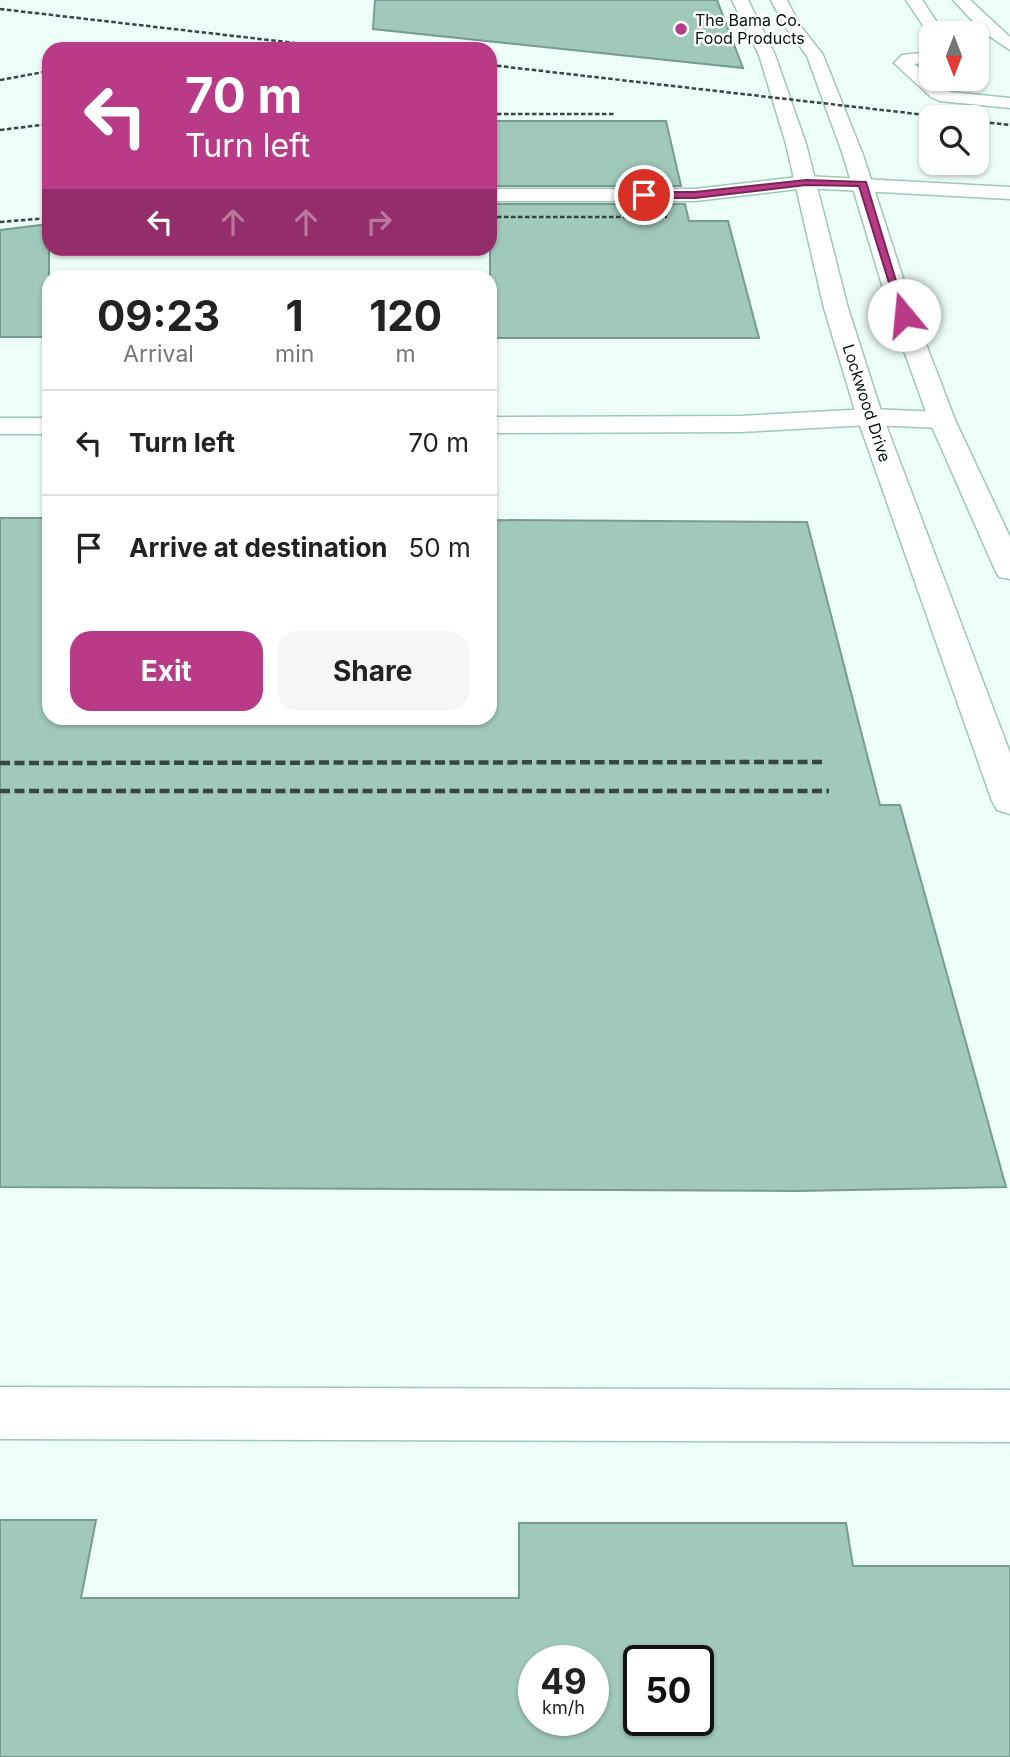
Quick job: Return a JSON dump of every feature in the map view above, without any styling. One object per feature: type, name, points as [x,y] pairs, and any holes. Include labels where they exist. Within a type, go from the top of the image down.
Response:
[{"type":"main road","name":"Lockwood Drive","points":[[740,0],[767,55],[806,182],[836,308],[870,417],[1010,801]]},
{"type":"main road","points":[[779,0],[792,25],[815,55],[863,184],[904,315],[942,420],[1010,570]]},
{"type":"main road","points":[[914,0],[928,21]]},
{"type":"main road","points":[[961,0],[989,29],[1006,52]]},
{"type":"main road","points":[[919,58],[908,59],[902,63],[919,78]]},
{"type":"main road","points":[[935,91],[946,97],[1010,103]]},
{"type":"main road","points":[[497,195],[695,195],[806,182],[1010,193]]},
{"type":"main road","points":[[497,425],[740,424],[870,417],[942,420]]},
{"type":"main road","points":[[0,426],[42,426]]},
{"type":"main road","points":[[0,1413],[1010,1416]]},
{"type":"building","points":[[375,0],[717,0],[743,68],[497,42],[373,29]]},
{"type":"building","points":[[497,121],[666,121],[681,186],[497,186]]},
{"type":"building","points":[[497,204],[685,204],[689,221],[728,221],[759,338],[497,338],[497,270],[490,270],[490,256],[497,256]]},
{"type":"building","points":[[42,225],[42,256],[49,256],[49,270],[42,270],[42,337],[0,337],[0,230]]},
{"type":"building","points":[[0,518],[42,518],[42,725],[497,725],[497,520],[807,522],[880,805],[900,805],[1006,1187],[797,1191],[0,1187]]},
{"type":"building","points":[[0,1520],[96,1520],[81,1598],[519,1598],[519,1523],[846,1523],[853,1566],[1010,1566],[1010,1757],[0,1757]]},
{"type":"railway","points":[[0,9],[286,42]]},
{"type":"railway","points":[[497,66],[919,114]]},
{"type":"railway","points":[[0,80],[42,72]]},
{"type":"railway","points":[[497,114],[616,114]]},
{"type":"railway","points":[[989,123],[1010,125]]},
{"type":"railway","points":[[0,130],[42,125]]},
{"type":"railway","points":[[497,217],[667,217]]},
{"type":"railway","points":[[0,222],[42,219]]},
{"type":"railway","points":[[0,763],[825,762]]},
{"type":"railway","points":[[0,791],[829,791]]},
{"type":"place","name":"The Bama Co. Food Products","points":[[681,29]]},
{"type":"route","points":[[644,195],[695,195],[806,182],[863,184],[904,315]]}]
